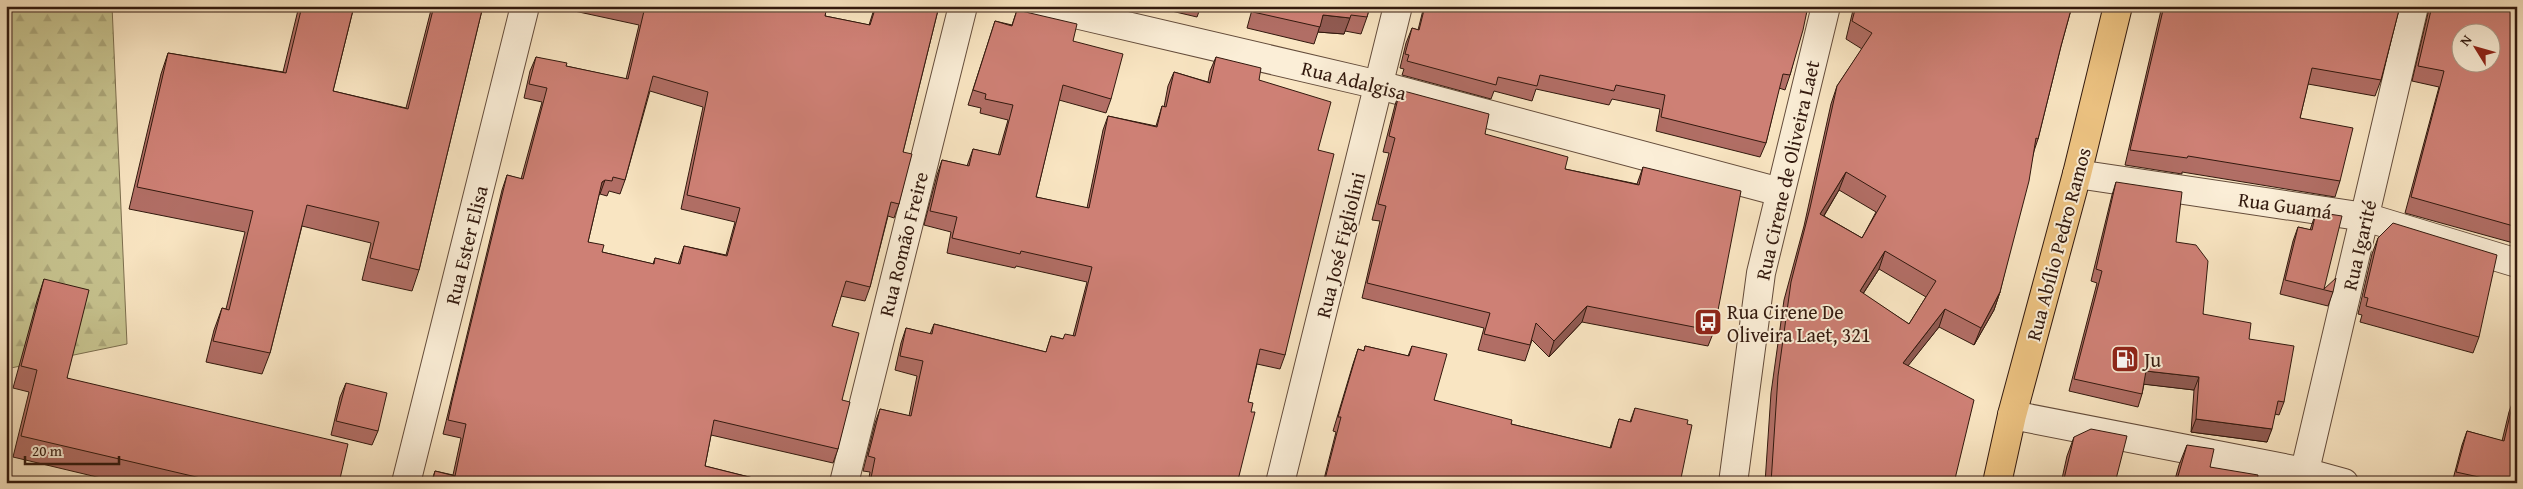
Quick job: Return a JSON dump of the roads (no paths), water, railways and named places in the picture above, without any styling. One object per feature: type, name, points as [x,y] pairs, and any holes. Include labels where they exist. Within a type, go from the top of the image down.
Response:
[{"type":"main road","name":"Rua Abílio Pedro Ramos","points":[[1997,483],[2012,415],[2077,174],[2118,6]]},
{"type":"street","name":"Rua Ester Elisa","points":[[406,483],[525,6]]},
{"type":"street","name":"Rua Romão Freire","points":[[844,483],[962,6]]},
{"type":"street","name":"Rua Adalgisa","points":[[1041,6],[1380,85],[1780,192]]},
{"type":"street","name":"Rua José Figliolini","points":[[1280,483],[1398,6]]},
{"type":"street","name":"Rua Cirene de Oliveira Laet","points":[[1733,483],[1761,273],[1826,6]]},
{"type":"street","name":"Rua Igarité","points":[[2303,477],[2414,6]]},
{"type":"street","name":"Rua Guamá","points":[[2077,174],[2365,217],[2517,263]]},
{"type":"street","points":[[2012,415],[2303,477],[2344,483]]},
{"type":"place","name":"Rua Cirene De Oliveira Laet, 321","points":[[1708,322]]},
{"type":"place","name":"Ju","points":[[2125,359]]}]
